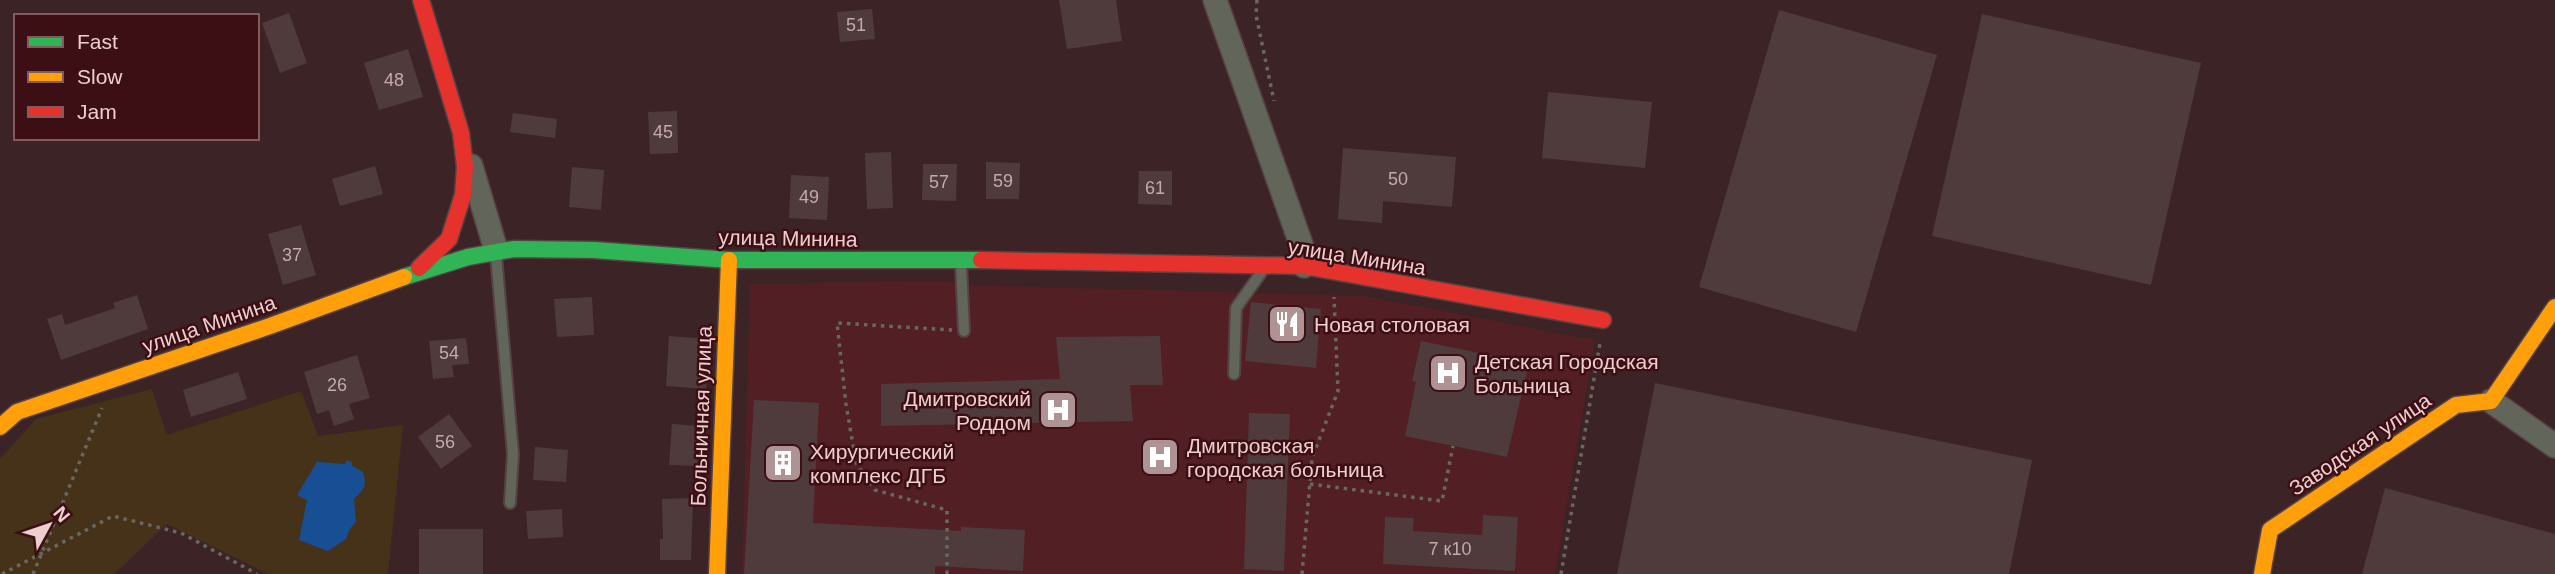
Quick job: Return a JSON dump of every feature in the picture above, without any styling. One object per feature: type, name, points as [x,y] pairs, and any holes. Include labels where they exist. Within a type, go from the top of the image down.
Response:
[{"type":"street","points":[[421,0],[496,250]]},
{"type":"street","points":[[1214,0],[1301,244],[1304,266]]},
{"type":"street","points":[[416,272],[449,239],[457,220],[463,195],[465,167],[461,133]]},
{"type":"street","name":"улица Минина","points":[[0,427],[17,412],[42,403],[271,326],[416,272],[496,250],[594,250],[729,260],[961,260],[1304,266],[1603,320]]},
{"type":"street","name":"Больничная улица","points":[[717,574],[729,260]]},
{"type":"street","points":[[2555,307],[2491,401],[2555,446]]},
{"type":"street","name":"Заводская улица","points":[[2262,574],[2270,530],[2456,405],[2491,401]]},
{"type":"lane","points":[[496,250],[513,454],[510,503]]},
{"type":"lane","points":[[961,260],[964,331]]},
{"type":"lane","points":[[1234,374],[1236,308],[1267,266]]},
{"type":"path","points":[[1302,574],[1312,458],[1338,391],[1333,272]]},
{"type":"path","points":[[1561,574],[1603,320]]},
{"type":"path","points":[[947,574],[947,510],[875,490],[856,463],[837,323],[964,331]]},
{"type":"path","points":[[33,574],[106,400]]},
{"type":"path","points":[[1310,484],[1443,501],[1453,446]]},
{"type":"path","points":[[2,574],[113,516],[181,533],[257,574]]},
{"type":"shaded area","name":"Дмитровская городская больница","points":[[942,281],[962,285],[1364,296],[1595,340],[1555,574],[742,574],[750,284]]},
{"type":"shaded area","points":[[152,389],[167,435],[301,391],[318,436],[403,425],[388,574],[268,574],[167,524],[114,574],[0,574],[0,459],[36,419]]},
{"type":"water","points":[[347,460],[362,471],[365,484],[354,499],[356,522],[346,539],[328,551],[299,540],[307,500],[297,495],[317,462],[345,464]]},
{"type":"building","points":[[1059,0],[1116,0],[1122,41],[1067,49]]},
{"type":"building","points":[[872,9],[875,39],[840,42],[837,12]]},
{"type":"building","points":[[1779,10],[1937,55],[1856,332],[1699,287]]},
{"type":"building","points":[[289,13],[307,63],[280,73],[262,23]]},
{"type":"building","points":[[1982,14],[2201,63],[2151,285],[1932,236]]},
{"type":"building","points":[[408,49],[423,97],[379,110],[364,63]]},
{"type":"building","points":[[1548,92],[1652,102],[1645,168],[1542,158]]},
{"type":"building","points":[[677,111],[678,153],[650,154],[648,112]]},
{"type":"building","points":[[513,113],[557,119],[555,138],[510,132]]},
{"type":"building","points":[[1343,148],[1456,157],[1452,207],[1383,201],[1382,223],[1338,219]]},
{"type":"building","points":[[891,152],[893,208],[867,209],[865,153]]},
{"type":"building","points":[[986,162],[1020,163],[1019,199],[986,199]]},
{"type":"building","points":[[923,164],[957,164],[956,201],[922,200]]},
{"type":"building","points":[[375,166],[383,194],[340,206],[332,179]]},
{"type":"building","points":[[572,167],[604,170],[601,210],[569,207]]},
{"type":"building","points":[[1139,171],[1172,171],[1172,205],[1138,204]]},
{"type":"building","points":[[791,175],[829,177],[827,220],[789,218]]},
{"type":"building","points":[[301,225],[316,275],[283,285],[268,234]]},
{"type":"building","points":[[137,295],[148,329],[61,360],[47,319],[62,314],[65,325],[115,308],[113,303]]},
{"type":"building","points":[[592,297],[594,335],[557,337],[554,299]]},
{"type":"building","points":[[1251,302],[1321,309],[1316,368],[1245,361]]},
{"type":"building","points":[[669,336],[708,339],[706,389],[666,386]]},
{"type":"building","points":[[1160,336],[1163,385],[1130,385],[1133,421],[881,426],[881,384],[1060,379],[1056,337]]},
{"type":"building","points":[[466,338],[469,364],[452,365],[454,377],[433,379],[429,341]]},
{"type":"building","points":[[1421,341],[1529,363],[1507,457],[1405,436],[1416,382],[1412,381]]},
{"type":"building","points":[[357,355],[370,398],[349,404],[354,419],[334,426],[329,410],[317,414],[304,372]]},
{"type":"building","points":[[238,372],[247,399],[191,417],[183,390]]},
{"type":"building","points":[[1655,383],[2032,460],[2009,574],[1617,574]]},
{"type":"building","name":"Хирургический комплекс ДГБ","points":[[754,400],[819,403],[813,523],[961,531],[961,527],[1025,530],[1023,571],[935,566],[935,574],[744,574]]},
{"type":"building","points":[[1249,413],[1290,414],[1284,571],[1244,569]]},
{"type":"building","points":[[449,414],[472,446],[441,469],[418,437]]},
{"type":"building","points":[[672,424],[700,426],[697,466],[669,465]]},
{"type":"building","points":[[535,447],[568,450],[566,482],[533,480]]},
{"type":"building","points":[[2385,488],[2555,534],[2555,574],[2362,574]]},
{"type":"building","points":[[693,498],[691,560],[660,560],[660,539],[663,539],[662,499]]},
{"type":"building","points":[[562,509],[563,537],[528,539],[526,511]]},
{"type":"building","points":[[1483,515],[1518,517],[1515,571],[1383,564],[1385,517],[1414,518],[1413,531],[1482,535]]},
{"type":"building","points":[[419,529],[483,529],[483,574],[419,574]]},
{"type":"traffic: fast","points":[[404,277],[468,257],[514,249],[594,250],[729,260],[981,260]]},
{"type":"traffic: slow","points":[[717,574],[729,260]]},
{"type":"traffic: slow","points":[[0,427],[17,412],[270,326],[404,277]]},
{"type":"traffic: slow","points":[[2262,574],[2270,530],[2456,405],[2491,401],[2555,307]]},
{"type":"traffic: jam","points":[[419,268],[449,239],[463,195],[465,167],[461,133],[421,0]]},
{"type":"traffic: jam","points":[[981,260],[1304,266],[1603,320]]},
{"type":"place","name":"Новая столовая","points":[[1287,324]]},
{"type":"place","name":"Детская Городская Больница","points":[[1448,373]]},
{"type":"place","name":"Дмитровский Роддом","points":[[1058,410]]},
{"type":"place","name":"Дмитровская городская больница","points":[[1160,457]]},
{"type":"place","name":"Хирургический комплекс ДГБ","points":[[783,463]]}]
